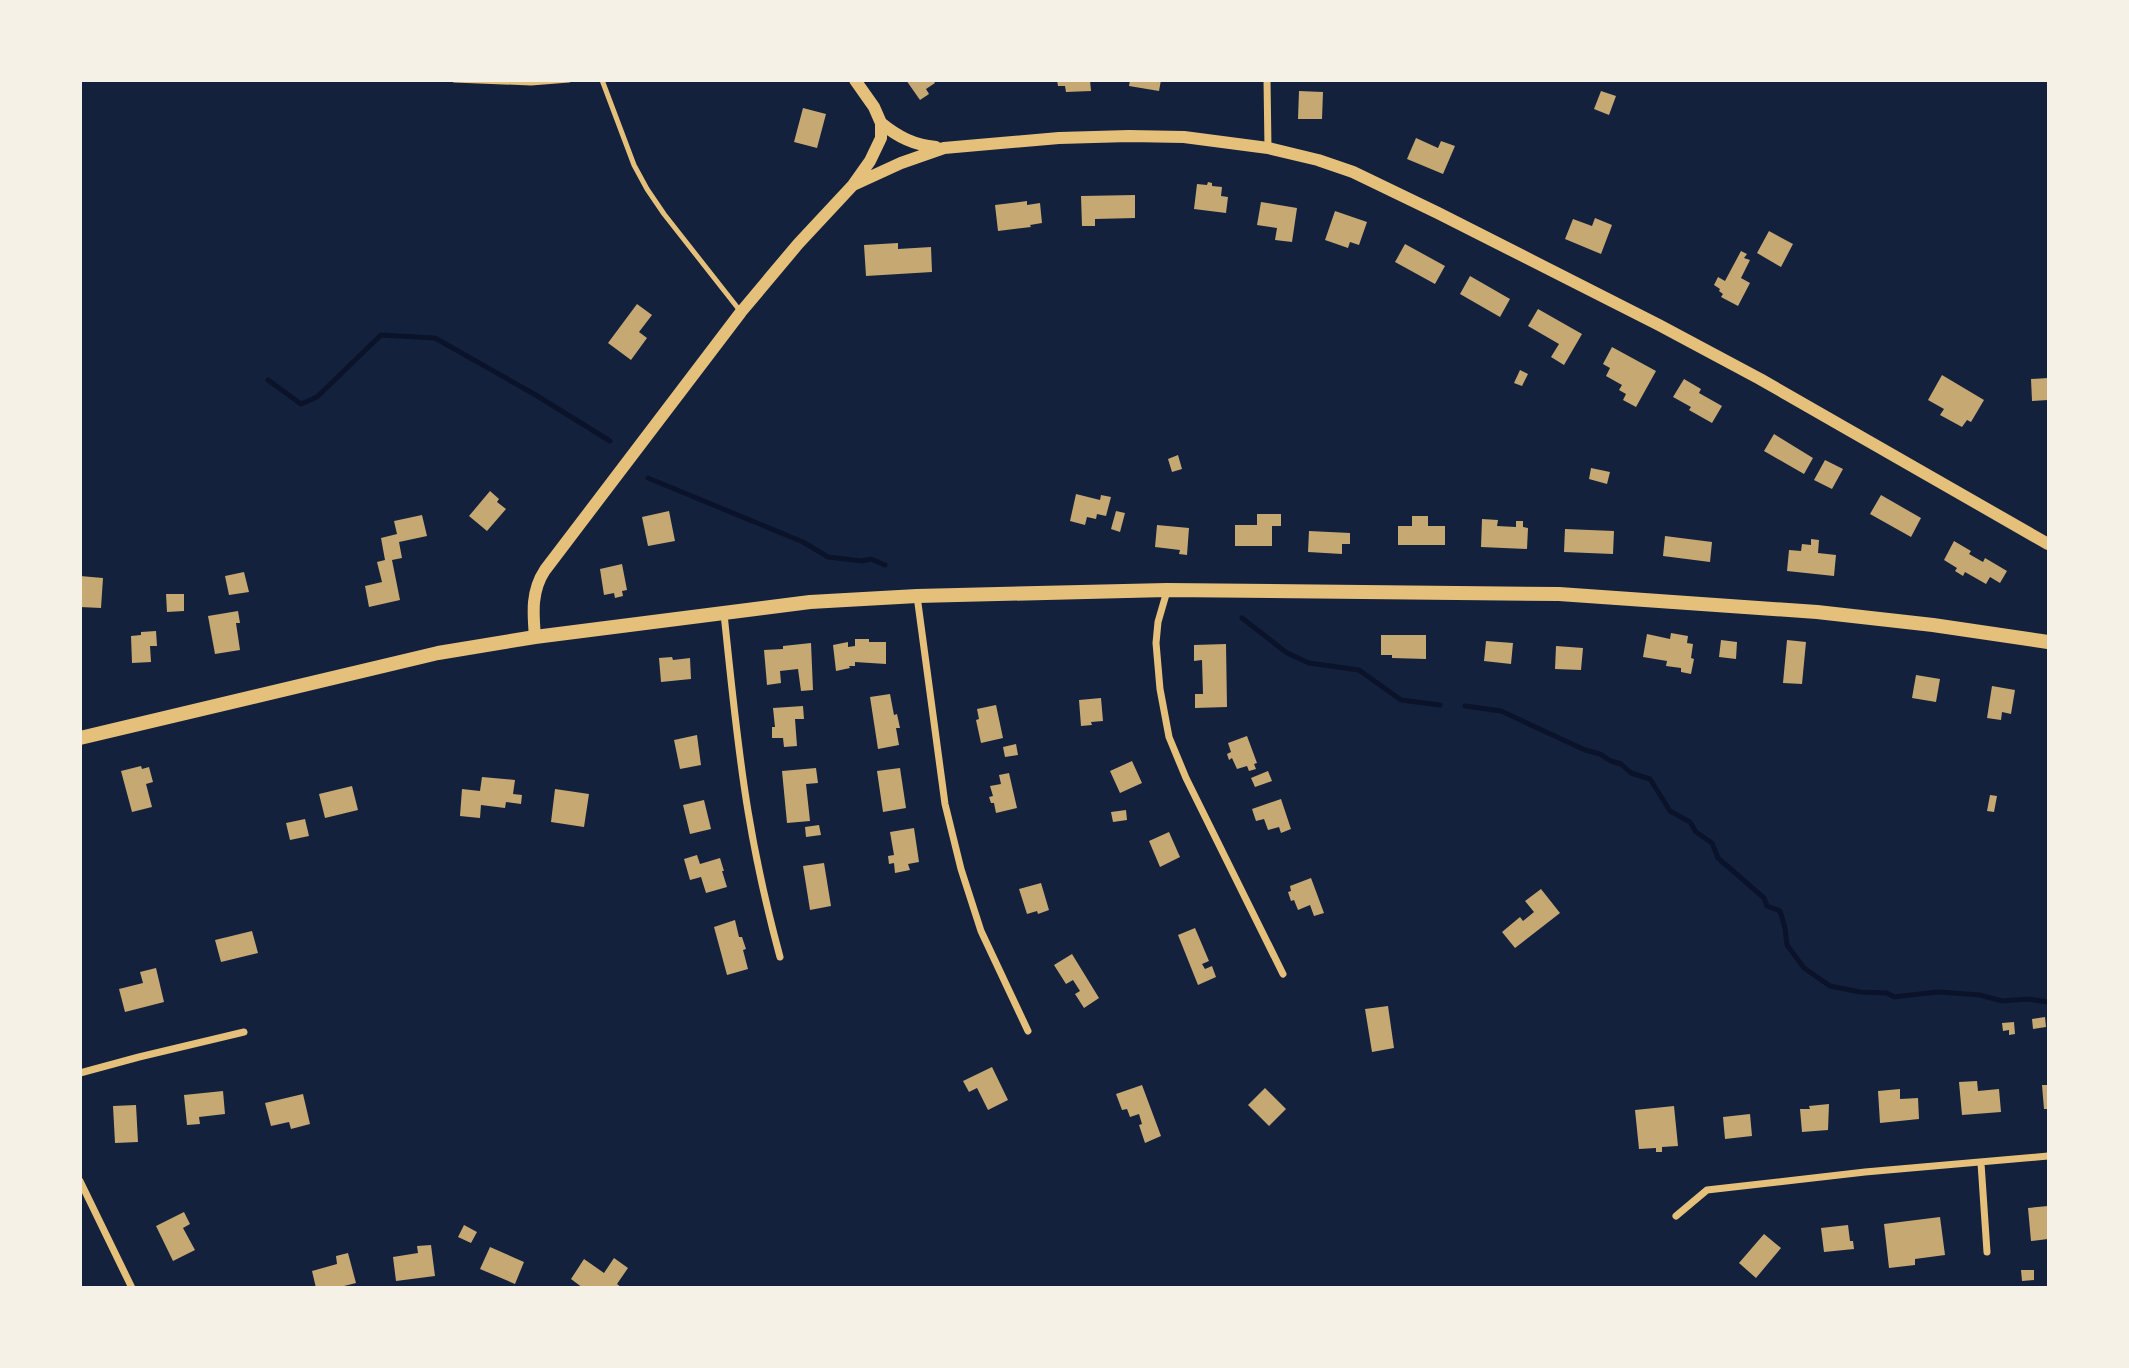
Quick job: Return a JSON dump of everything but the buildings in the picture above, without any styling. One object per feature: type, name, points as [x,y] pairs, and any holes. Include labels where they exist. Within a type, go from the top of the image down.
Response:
[{"type":"main road","points":[[80,738],[438,653],[535,637],[810,602],[917,596],[1167,590],[1633,597],[1869,617],[2049,642]]},
{"type":"street","points":[[535,637],[533,601],[537,583],[545,569],[741,312],[798,244],[853,185],[876,150],[881,138],[881,123],[874,107],[855,80]]},
{"type":"street","points":[[1267,80],[1268,148]]},
{"type":"street","points":[[881,123],[915,144],[944,148],[1059,138],[1184,136],[1268,148],[1353,172],[1649,320],[1760,379],[2049,544]]},
{"type":"street","points":[[853,185],[880,171],[944,148]]},
{"type":"street","points":[[1167,590],[1158,622],[1156,643],[1160,689],[1169,737],[1186,778],[1283,974]]},
{"type":"street","points":[[917,596],[945,804],[958,858],[981,931],[1028,1031]]},
{"type":"street","points":[[724,614],[748,811],[780,957]]},
{"type":"street","points":[[80,1073],[139,1056],[244,1032]]},
{"type":"street","points":[[1676,1216],[1707,1190],[1865,1172],[2049,1156]]},
{"type":"street","points":[[1981,1163],[1987,1252]]},
{"type":"street","points":[[80,1181],[132,1287]]},
{"type":"lane","points":[[454,80],[531,83],[569,80]]},
{"type":"lane","points":[[602,80],[634,165],[647,189],[741,312]]},
{"type":"waterway","points":[[268,380],[301,404],[317,397],[381,335],[435,338],[610,441]]},
{"type":"waterway","points":[[648,478],[803,542],[828,557],[862,561],[871,559],[885,565]]},
{"type":"waterway","points":[[1242,618],[1287,653],[1309,663],[1359,670],[1401,700],[1440,705]]},
{"type":"waterway","points":[[1465,706],[1501,711],[1621,764],[1631,773],[1650,779],[1670,811],[1690,822],[1696,832],[1712,843],[1718,858],[1764,898],[1767,906],[1780,911],[1787,945],[1804,968],[1830,986],[1860,992],[1887,993],[1894,997],[1937,992],[1980,995],[2002,1001],[2028,999],[2048,1002]]}]
